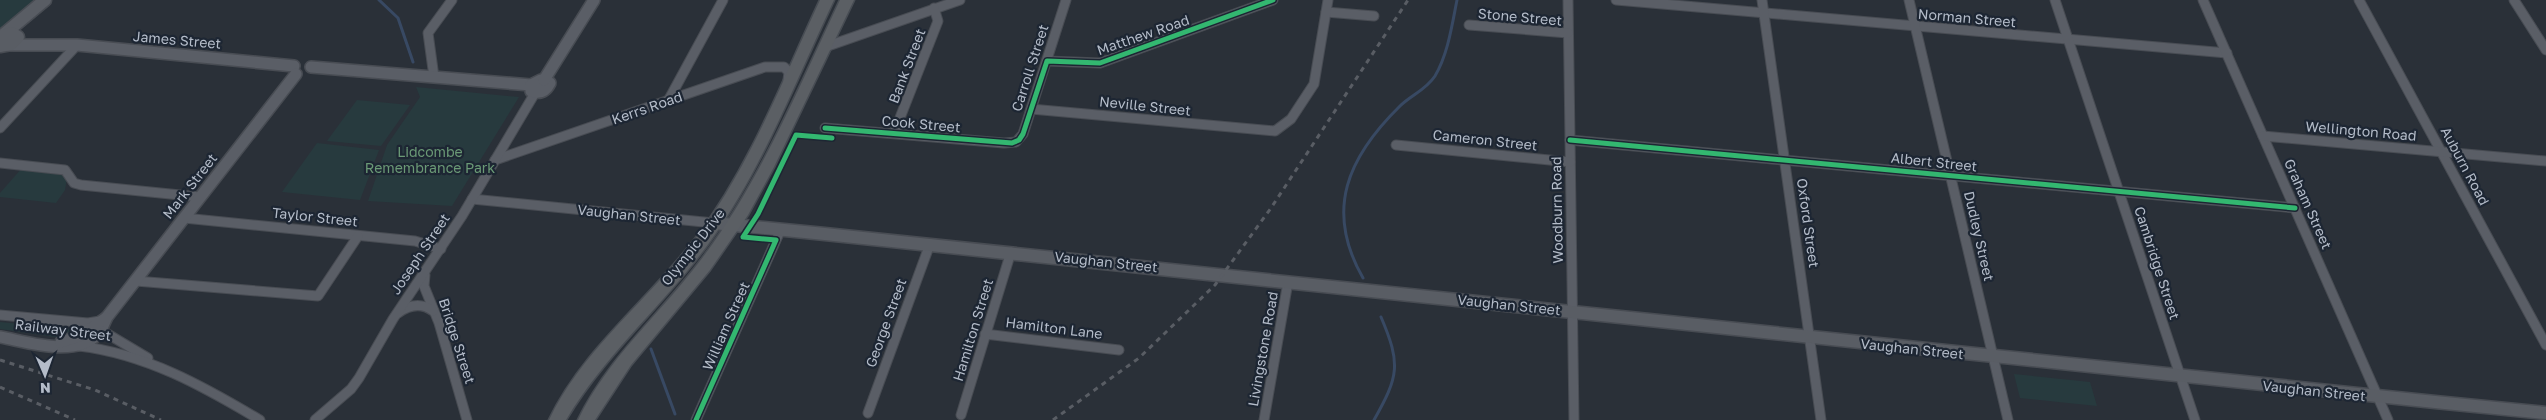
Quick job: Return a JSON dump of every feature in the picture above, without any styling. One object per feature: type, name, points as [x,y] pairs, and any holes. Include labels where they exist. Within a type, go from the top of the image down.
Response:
[{"type":"highway","name":"Olympic Drive","points":[[557,420],[599,359],[682,265],[714,223],[734,192],[827,0]]},
{"type":"highway","name":"Olympic Drive","points":[[586,420],[625,360],[705,266],[734,225],[766,167],[847,0]]},
{"type":"highway","points":[[805,45],[825,47]]},
{"type":"main road","points":[[2,44],[16,41],[17,35],[45,0]]},
{"type":"main road","points":[[2,44],[45,0]]},
{"type":"main road","name":"Vaughan Street","points":[[714,223],[734,225],[778,235],[930,244],[1011,252],[2181,378],[2546,413]]},
{"type":"street","points":[[434,77],[428,33],[452,0]]},
{"type":"street","points":[[295,70],[304,72],[311,67],[434,77],[533,89],[541,92],[549,87],[548,81],[544,80],[594,0]]},
{"type":"street","points":[[668,101],[723,0]]},
{"type":"street","points":[[825,47],[960,0]]},
{"type":"street","name":"Carroll Street","points":[[1016,142],[1021,137],[1031,109],[1066,0]]},
{"type":"street","name":"Matthew Road","points":[[1046,61],[1100,63],[1273,0]]},
{"type":"street","name":"Neville Street","points":[[1031,109],[1256,131],[1276,131],[1285,125],[1314,84],[1328,0]]},
{"type":"street","name":"Woodburn Road","points":[[1568,0],[1574,420]]},
{"type":"street","name":"Norman Street","points":[[1616,0],[2227,53]]},
{"type":"street","name":"Oxford Street","points":[[1762,0],[1821,420]]},
{"type":"street","name":"Dudley Street","points":[[1909,0],[2008,420]]},
{"type":"street","name":"Cambridge Street","points":[[2055,0],[2195,420]]},
{"type":"street","name":"Graham Street","points":[[2204,0],[2388,420]]},
{"type":"street","name":"Auburn Road","points":[[2359,0],[2546,345]]},
{"type":"street","points":[[2514,0],[2546,50]]},
{"type":"street","name":"Bank Street","points":[[894,133],[938,21],[934,8]]},
{"type":"street","points":[[1326,12],[1374,16]]},
{"type":"street","name":"Stone Street","points":[[1469,25],[1568,33]]},
{"type":"street","name":"James Street","points":[[17,35],[47,39],[56,44]]},
{"type":"street","name":"James Street","points":[[2,44],[77,45],[295,70]]},
{"type":"street","points":[[0,128],[77,45]]},
{"type":"street","name":"Kerrs Road","points":[[495,160],[750,72],[781,66],[787,69],[788,80]]},
{"type":"street","name":"Mark Street","points":[[99,323],[136,280],[295,70]]},
{"type":"street","name":"Joseph Street","points":[[315,420],[351,389],[396,315],[472,199],[533,89]]},
{"type":"street","name":"Cook Street","points":[[825,128],[1004,143],[1016,142]]},
{"type":"street","name":"Wellington Road","points":[[2263,136],[2546,160]]},
{"type":"street","name":"Albert Street","points":[[1570,140],[2295,208]]},
{"type":"street","name":"Cameron Street","points":[[1396,145],[1570,162]]},
{"type":"street","points":[[0,163],[65,170],[74,183],[81,185],[200,197]]},
{"type":"street","name":"Vaughan Street","points":[[472,199],[714,223]]},
{"type":"street","name":"Taylor Street","points":[[184,218],[420,242],[441,249]]},
{"type":"street","name":"William Street","points":[[696,420],[778,235]]},
{"type":"street","points":[[136,280],[318,296],[358,236]]},
{"type":"street","name":"George Street","points":[[868,412],[930,244]]},
{"type":"street","name":"Hamilton Street","points":[[961,415],[1011,252]]},
{"type":"street","name":"Bridge Street","points":[[427,270],[424,284],[467,420]]},
{"type":"street","name":"Livingstone Road","points":[[1264,420],[1288,282]]},
{"type":"street","points":[[396,315],[408,307],[420,305],[427,306],[433,311]]},
{"type":"street","name":"Railway Street","points":[[0,314],[99,323],[178,375],[260,420]]},
{"type":"street","points":[[41,344],[73,338],[99,323]]},
{"type":"street","points":[[75,346],[90,341],[99,323]]},
{"type":"street","name":"Hamilton Lane","points":[[986,334],[1119,350]]},
{"type":"street","name":"Railway Street","points":[[0,337],[41,344],[112,350],[178,375]]},
{"type":"green space","points":[[0,0],[37,0],[0,35]]},
{"type":"green space","name":"Lidcombe Remembrance Park","points":[[416,87],[519,97],[452,206],[368,201],[387,145],[420,97]]},
{"type":"green space","points":[[357,100],[410,105],[381,146],[327,141]]},
{"type":"green space","points":[[317,143],[379,150],[360,200],[282,192]]},
{"type":"green space","points":[[23,167],[62,171],[67,178],[65,190],[56,203],[0,197],[0,193]]},
{"type":"green space","points":[[0,322],[71,329],[82,328],[62,338],[0,329]]},
{"type":"green space","points":[[2014,374],[2090,382],[2097,406],[2020,398]]},
{"type":"waterway","points":[[379,0],[398,18],[413,62]]},
{"type":"waterway","points":[[1363,278],[1351,253],[1345,230],[1344,207],[1347,186],[1355,165],[1382,125],[1404,102],[1427,85],[1435,76],[1446,49],[1457,0]]},
{"type":"waterway","points":[[1374,420],[1388,392],[1394,370],[1392,347],[1381,317]]},
{"type":"waterway","points":[[651,349],[675,414]]},
{"type":"railway","points":[[1053,420],[1139,358],[1215,285],[1271,208],[1408,0]]},
{"type":"railway","points":[[0,360],[95,390],[161,420]]},
{"type":"railway","points":[[0,387],[75,420]]},
{"type":"cycle path","points":[[825,128],[1012,143],[1019,140],[1023,134],[1047,61],[1100,63],[1273,0]]},
{"type":"cycle path","points":[[696,420],[776,240],[743,237],[758,214],[796,135],[832,138]]},
{"type":"cycle path","points":[[1570,140],[2295,208]]}]
